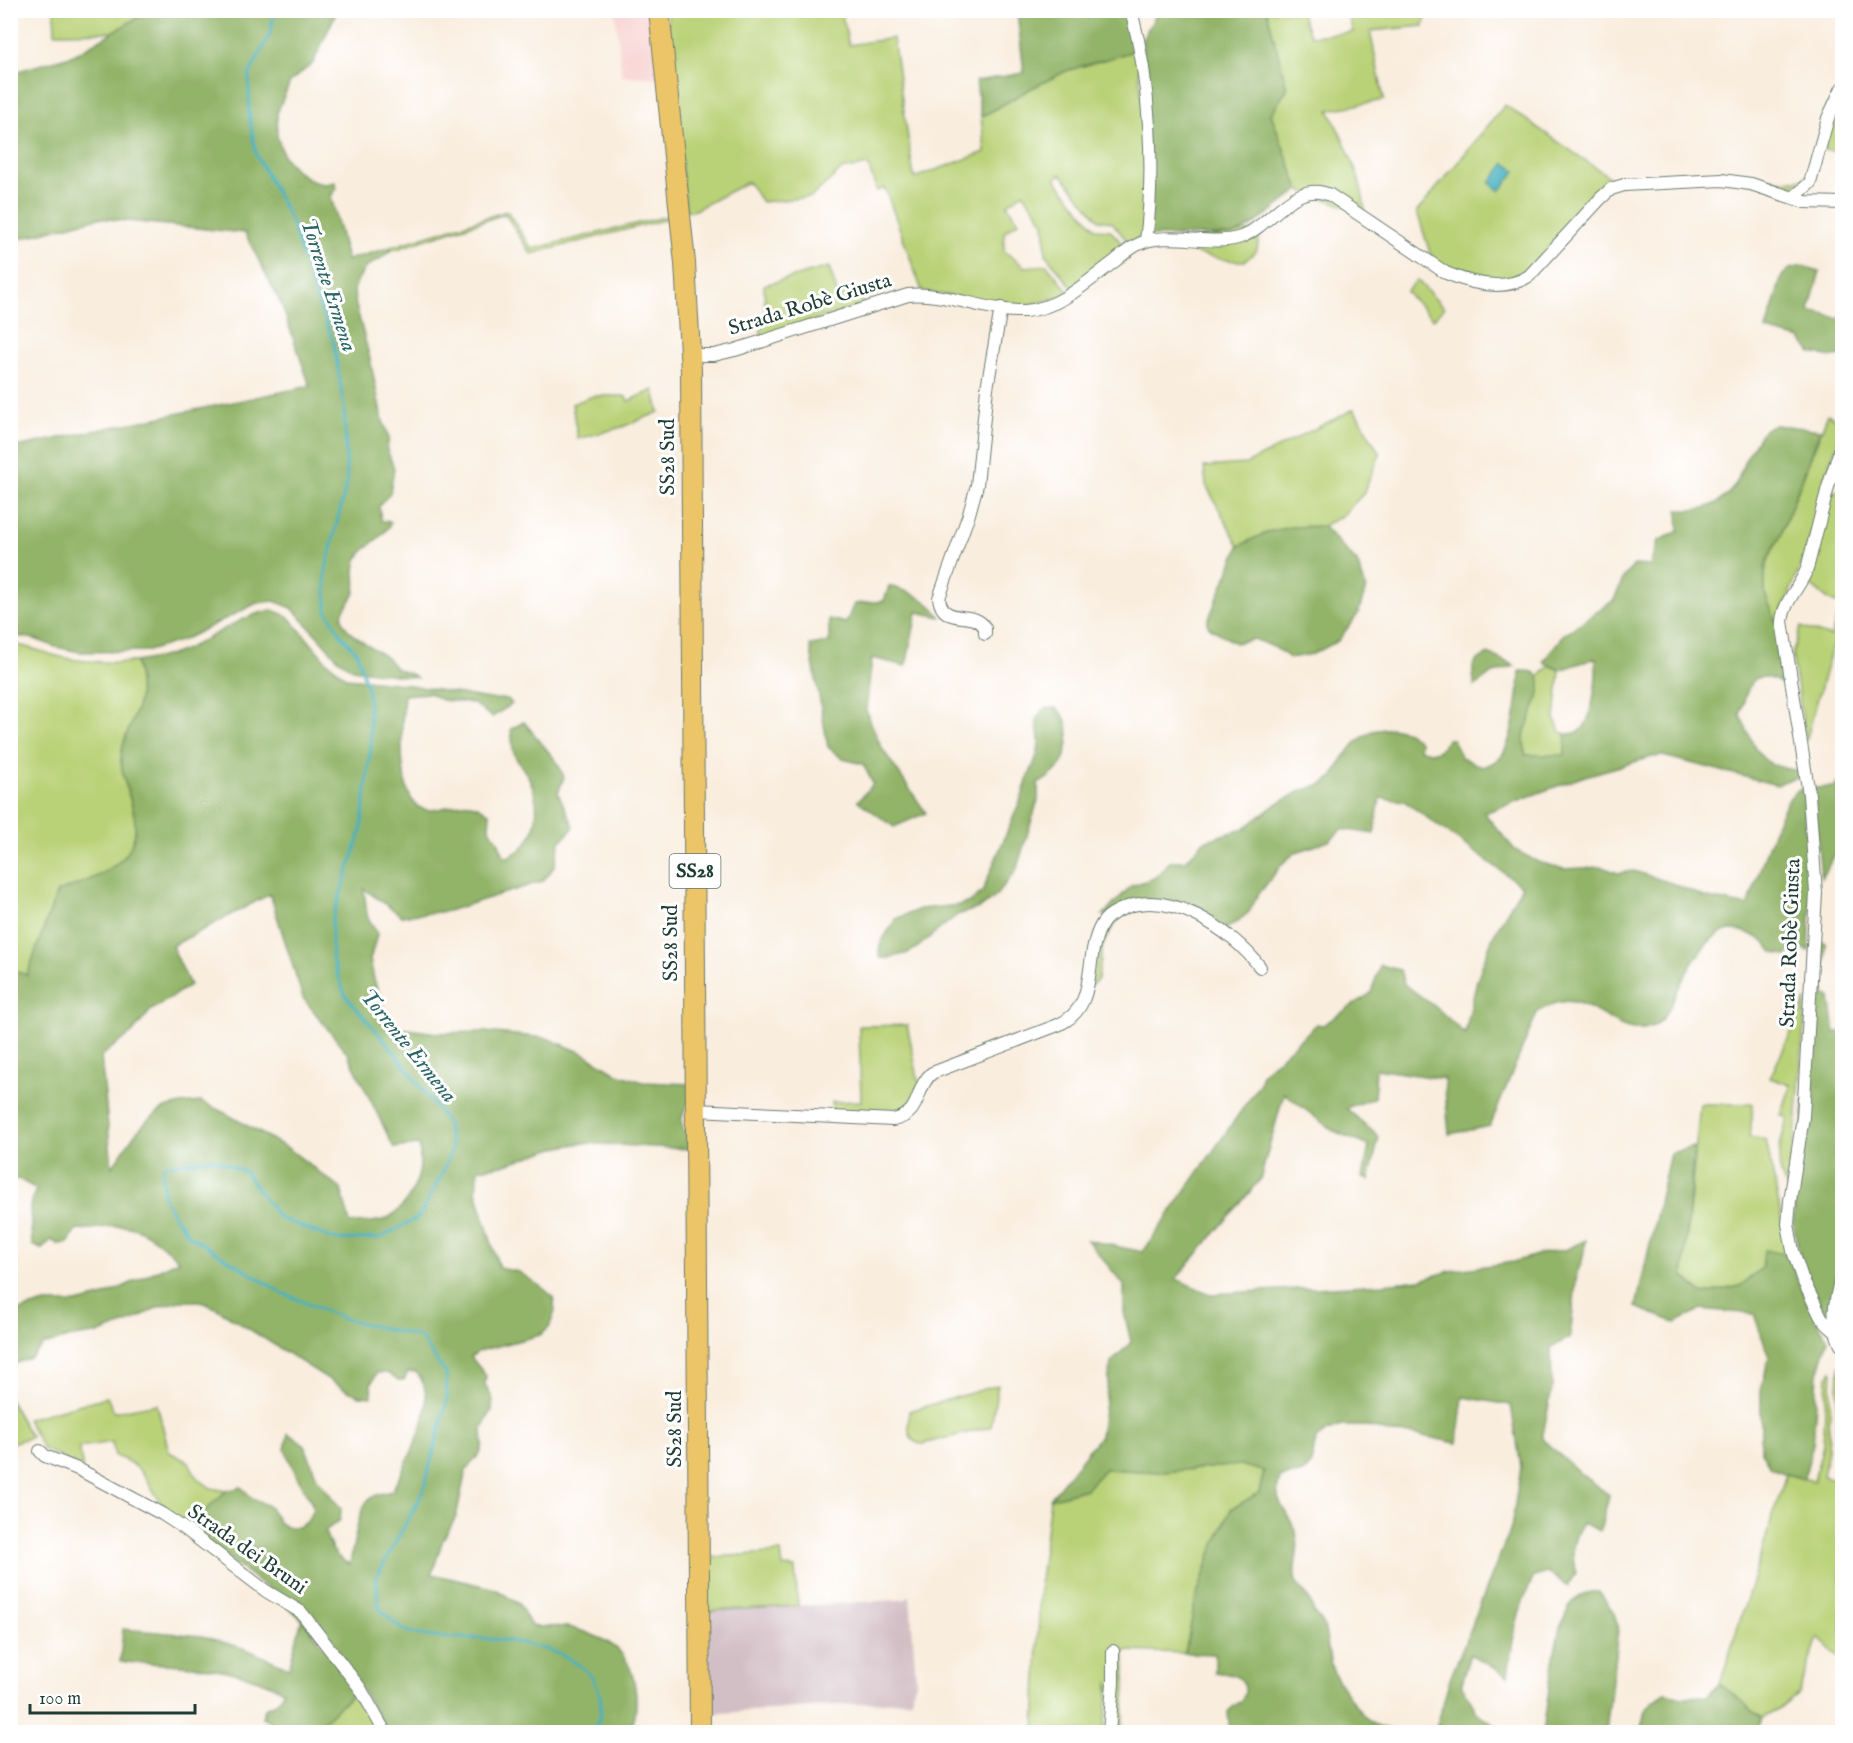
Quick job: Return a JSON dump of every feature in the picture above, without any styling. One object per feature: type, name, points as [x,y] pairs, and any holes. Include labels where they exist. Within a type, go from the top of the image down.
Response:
[{"type":"main road","name":"SS28 Sud","points":[[659,10],[685,263],[691,356],[700,1732]]},
{"type":"street","points":[[1132,14],[1142,58],[1148,127],[1150,200],[1146,241]]},
{"type":"street","points":[[1793,198],[1810,183],[1826,123],[1842,88]]},
{"type":"street","name":"Strada Robè Giusta","points":[[691,356],[714,355],[735,350],[908,295],[930,296],[1024,311],[1055,303],[1130,249],[1146,241],[1240,237],[1307,192],[1317,191],[1330,195],[1446,273],[1475,283],[1503,284],[1514,283],[1529,276],[1601,198],[1617,187],[1644,183],[1715,180],[1751,184],[1805,202],[1842,203]]},
{"type":"street","points":[[985,634],[985,628],[981,622],[946,613],[941,607],[939,598],[977,485],[987,388],[1001,308]]},
{"type":"street","name":"Strada Robè Giusta","points":[[1840,1339],[1824,1321],[1802,1278],[1793,1251],[1788,1224],[1803,1117],[1816,893],[1809,795],[1782,621],[1788,602],[1807,569],[1828,487],[1842,444]]},
{"type":"street","points":[[697,1110],[893,1120],[902,1117],[913,1108],[926,1079],[932,1073],[1058,1025],[1074,1015],[1085,996],[1096,939],[1102,924],[1110,915],[1134,904],[1160,904],[1189,912],[1240,945],[1260,967]]},
{"type":"street","points":[[1840,1339],[1836,1307],[1842,1280]]},
{"type":"street","name":"Strada dei Bruni","points":[[40,1451],[45,1456],[80,1470],[162,1514],[266,1591],[301,1612],[360,1688],[385,1732]]},
{"type":"street","points":[[1109,1732],[1113,1692],[1113,1651]]},
{"type":"shaded area","points":[[615,11],[652,11],[658,78],[622,76]]},
{"type":"shaded area","points":[[910,1595],[916,1683],[912,1700],[707,1714],[706,1611],[898,1600],[906,1599]]},
{"type":"green space","points":[[54,11],[149,11],[113,32],[55,33]]},
{"type":"green space","points":[[149,11],[337,11],[313,63],[290,82],[277,113],[277,136],[284,157],[298,172],[314,182],[325,184],[335,182],[337,188],[331,196],[347,260],[391,247],[390,251],[380,259],[366,267],[354,290],[382,418],[389,438],[387,450],[394,468],[390,493],[379,506],[381,521],[391,522],[388,528],[360,554],[355,568],[355,592],[342,616],[347,628],[360,640],[387,658],[396,668],[417,678],[353,669],[338,659],[292,608],[274,601],[257,603],[183,640],[148,651],[80,652],[56,647],[35,639],[11,635],[11,448],[310,386],[282,306],[245,233],[98,218],[11,241],[11,73],[74,55]]},
{"type":"green space","points":[[667,11],[841,11],[849,45],[893,38],[914,178],[985,152],[981,117],[1066,71],[1137,50],[1145,133],[1144,238],[1130,245],[1112,222],[1099,220],[1061,174],[1055,179],[1096,229],[1110,230],[1126,248],[1073,289],[1046,255],[1044,222],[1023,193],[1007,205],[1019,222],[1004,232],[1004,251],[1025,267],[1047,265],[1069,292],[1060,297],[1018,308],[922,291],[885,188],[877,191],[868,165],[841,170],[811,197],[762,202],[748,182],[693,211],[686,210]]},
{"type":"green space","points":[[1017,11],[1127,11],[1137,50],[1066,71],[981,117],[976,81],[1024,73]]},
{"type":"green space","points":[[1158,11],[1267,11],[1287,89],[1271,114],[1299,190],[1252,226],[1233,235],[1150,236],[1142,40]]},
{"type":"green space","points":[[1267,11],[1300,11],[1311,36],[1353,32],[1347,11],[1426,11],[1424,26],[1370,31],[1384,100],[1329,110],[1357,173],[1365,213],[1299,190],[1271,114],[1287,89]]},
{"type":"green space","points":[[1505,105],[1609,177],[1534,265],[1520,275],[1496,281],[1462,274],[1432,259],[1417,212]]},
{"type":"green space","points":[[1829,122],[1842,125],[1842,152],[1823,150]]},
{"type":"green space","points":[[1811,172],[1802,183],[1783,189],[1723,176],[1747,175],[1785,181],[1802,179]]},
{"type":"green space","points":[[507,211],[532,249],[672,215],[672,218],[531,254],[505,214],[390,251],[391,247]]},
{"type":"green space","points":[[1260,230],[1257,250],[1245,261],[1207,256],[1172,243]]},
{"type":"green space","points":[[1802,266],[1820,271],[1809,311],[1842,319],[1842,356],[1832,357],[1811,353],[1801,339],[1766,330],[1782,276],[1790,269]]},
{"type":"green space","points":[[829,267],[838,295],[859,289],[864,305],[760,337],[765,312],[764,285]]},
{"type":"green space","points":[[1417,280],[1444,308],[1433,319],[1406,292]]},
{"type":"green space","points":[[654,390],[659,412],[622,427],[578,439],[572,404],[593,396],[625,396],[628,401]]},
{"type":"green space","points":[[1354,409],[1380,454],[1363,494],[1342,516],[1323,526],[1291,527],[1267,532],[1239,546],[1206,485],[1204,467],[1246,464]]},
{"type":"green space","points":[[1828,414],[1842,423],[1842,430],[1827,472],[1805,556],[1777,624],[1767,601],[1765,571]]},
{"type":"green space","points":[[1775,425],[1820,430],[1779,539],[1768,557],[1765,569],[1765,594],[1777,624],[1787,687],[1775,680],[1759,677],[1749,687],[1740,715],[1756,748],[1766,761],[1801,771],[1802,777],[1777,785],[1663,756],[1652,757],[1585,776],[1484,813],[1515,850],[1538,862],[1564,869],[1602,867],[1618,873],[1634,871],[1704,897],[1748,906],[1768,845],[1782,812],[1795,792],[1803,788],[1811,894],[1809,951],[1796,946],[1786,956],[1773,952],[1765,943],[1750,934],[1734,930],[1725,931],[1716,936],[1700,952],[1667,1012],[1661,1021],[1651,1027],[1636,1029],[1622,1026],[1583,1005],[1569,1001],[1554,1003],[1537,1013],[1490,1126],[1449,1134],[1444,1079],[1376,1069],[1374,1098],[1346,1108],[1379,1137],[1369,1180],[1363,1178],[1369,1146],[1332,1130],[1284,1093],[1260,1180],[1176,1279],[1210,1294],[1383,1284],[1420,1280],[1450,1271],[1513,1262],[1565,1250],[1586,1240],[1577,1273],[1570,1338],[1551,1347],[1552,1389],[1542,1439],[1581,1474],[1609,1495],[1600,1531],[1582,1523],[1573,1548],[1576,1574],[1568,1586],[1548,1573],[1534,1577],[1523,1601],[1516,1625],[1508,1676],[1470,1654],[1461,1684],[1478,1714],[1493,1723],[1484,1732],[1435,1732],[1450,1679],[1511,1528],[1521,1467],[1511,1405],[1463,1397],[1457,1443],[1413,1434],[1391,1433],[1367,1426],[1342,1426],[1327,1431],[1316,1439],[1311,1463],[1306,1471],[1280,1478],[1278,1487],[1280,1501],[1297,1537],[1296,1580],[1308,1598],[1314,1613],[1323,1624],[1332,1668],[1343,1688],[1369,1721],[1379,1727],[1398,1732],[1230,1732],[1228,1712],[1244,1696],[1242,1681],[1230,1674],[1215,1672],[1215,1654],[1185,1653],[1196,1598],[1211,1554],[1231,1509],[1259,1493],[1264,1471],[1240,1465],[1162,1472],[1105,1469],[1086,1489],[1050,1499],[1100,1436],[1111,1363],[1131,1342],[1124,1312],[1124,1285],[1087,1240],[1143,1252],[1259,1085],[1262,1074],[1317,1024],[1323,1025],[1371,993],[1380,965],[1400,970],[1404,984],[1437,1008],[1465,1034],[1477,980],[1493,936],[1522,886],[1404,801],[1380,798],[1374,834],[1342,829],[1329,841],[1296,852],[1283,863],[1258,895],[1249,912],[1224,930],[1173,903],[1103,915],[1131,886],[1154,878],[1171,861],[1186,861],[1204,841],[1243,829],[1275,805],[1301,791],[1325,783],[1333,776],[1357,741],[1372,731],[1392,728],[1408,732],[1420,742],[1419,749],[1428,752],[1439,750],[1447,739],[1453,739],[1461,757],[1482,767],[1493,762],[1502,755],[1506,748],[1513,727],[1520,671],[1534,673],[1540,681],[1536,703],[1524,734],[1525,755],[1565,755],[1566,734],[1580,731],[1589,718],[1595,685],[1596,658],[1560,670],[1543,662],[1563,635],[1614,600],[1624,577],[1634,565],[1650,566],[1658,541],[1679,531],[1678,510],[1695,510],[1710,506],[1729,492],[1736,483],[1761,433]]},
{"type":"green space","points":[[1832,490],[1842,493],[1842,611],[1806,741],[1792,654],[1801,627],[1831,637],[1841,605],[1827,599],[1807,582]]},
{"type":"green space","points":[[1323,526],[1357,562],[1366,588],[1358,614],[1338,641],[1313,654],[1290,658],[1274,647],[1254,639],[1235,643],[1209,627],[1207,623],[1239,546],[1267,532],[1291,527]]},
{"type":"green space","points":[[889,586],[918,597],[930,605],[941,617],[917,612],[906,666],[872,658],[866,710],[881,747],[926,813],[894,827],[858,801],[873,784],[863,764],[843,759],[828,747],[810,645],[829,642],[829,619],[846,623],[854,604],[884,601]]},
{"type":"green space","points":[[272,610],[287,616],[326,661],[347,678],[404,684],[489,699],[508,699],[512,704],[492,717],[472,703],[442,700],[429,693],[404,695],[402,723],[402,761],[405,780],[417,806],[428,810],[460,804],[482,808],[490,814],[489,829],[497,839],[505,858],[525,845],[531,836],[536,816],[534,793],[529,778],[514,753],[511,729],[524,722],[557,762],[564,777],[558,793],[574,827],[560,842],[554,867],[543,881],[448,911],[402,916],[364,889],[367,915],[377,934],[370,960],[387,1019],[400,1028],[437,1033],[485,1032],[547,1038],[585,1054],[618,1074],[643,1082],[690,1084],[689,1100],[682,1123],[685,1132],[690,1136],[690,1149],[582,1143],[555,1148],[503,1165],[478,1169],[476,1191],[499,1268],[519,1272],[544,1289],[553,1297],[555,1311],[549,1328],[540,1335],[479,1351],[471,1357],[486,1376],[485,1384],[493,1400],[492,1410],[482,1429],[483,1445],[480,1453],[466,1470],[456,1517],[442,1542],[432,1574],[496,1589],[519,1604],[531,1626],[572,1628],[598,1637],[617,1649],[627,1661],[636,1691],[635,1712],[630,1732],[388,1732],[342,1658],[275,1594],[188,1527],[226,1491],[241,1487],[253,1499],[269,1506],[279,1522],[286,1527],[298,1527],[307,1522],[313,1509],[285,1450],[288,1433],[305,1446],[317,1478],[341,1509],[340,1520],[325,1531],[333,1551],[340,1559],[350,1564],[356,1530],[365,1504],[374,1496],[392,1491],[420,1432],[425,1415],[426,1399],[424,1384],[416,1372],[408,1372],[404,1380],[398,1380],[386,1373],[377,1373],[371,1384],[372,1397],[360,1396],[344,1389],[216,1308],[199,1301],[180,1301],[158,1307],[132,1321],[100,1333],[43,1345],[30,1358],[11,1365],[11,1313],[45,1303],[77,1303],[104,1296],[179,1260],[152,1237],[128,1227],[77,1229],[68,1243],[58,1244],[51,1240],[42,1249],[32,1245],[30,1206],[36,1189],[19,1179],[11,1180],[11,970],[27,975],[57,892],[110,869],[129,850],[134,837],[135,822],[121,759],[123,744],[139,698],[136,662],[182,651],[238,622]],"holes":[[[270,894],[303,998],[348,1054],[394,1148],[419,1145],[420,1166],[417,1180],[411,1194],[396,1213],[379,1221],[350,1223],[341,1189],[289,1149],[201,1102],[165,1108],[149,1119],[135,1134],[112,1167],[101,1056],[132,1033],[151,1010],[190,985],[172,946]]]},
{"type":"green space","points":[[11,644],[80,660],[136,662],[140,694],[121,761],[135,820],[135,835],[130,848],[122,859],[98,876],[57,892],[27,976],[11,970]]},
{"type":"green space","points":[[1489,654],[1515,666],[1491,674],[1475,686],[1473,666]]},
{"type":"green space","points":[[1550,665],[1560,670],[1555,719],[1560,731],[1566,734],[1565,756],[1525,755],[1524,734],[1538,698],[1539,677]]},
{"type":"green space","points":[[1055,708],[1061,712],[1067,725],[1068,740],[1065,754],[1061,765],[1038,784],[1038,800],[1016,871],[993,899],[979,908],[957,915],[908,953],[881,958],[879,949],[895,919],[920,909],[961,905],[970,902],[982,892],[1036,759],[1039,743],[1036,720],[1043,709]]},
{"type":"green space","points":[[1842,776],[1842,843],[1821,878],[1813,788],[1835,787]]},
{"type":"green space","points":[[1126,910],[1103,945],[1098,979],[1090,986],[1104,928]]},
{"type":"green space","points":[[1819,940],[1826,943],[1824,994],[1830,997],[1835,1033],[1842,1031],[1842,1232],[1840,1243],[1842,1263],[1830,1322],[1802,1266],[1793,1223]]},
{"type":"green space","points":[[1806,1000],[1796,1127],[1787,1188],[1780,1171],[1779,1153],[1788,1118],[1781,1115],[1791,1085],[1770,1078]]},
{"type":"green space","points":[[907,1025],[919,1083],[911,1105],[894,1116],[832,1113],[832,1102],[861,1101],[859,1026]]},
{"type":"green space","points":[[1700,1104],[1753,1104],[1750,1137],[1766,1140],[1789,1255],[1762,1268],[1740,1286],[1703,1294],[1683,1275]]},
{"type":"green space","points":[[1694,1147],[1683,1276],[1703,1294],[1740,1286],[1762,1268],[1764,1250],[1789,1255],[1805,1299],[1828,1340],[1818,1373],[1813,1444],[1804,1479],[1770,1467],[1761,1452],[1761,1390],[1769,1357],[1754,1314],[1701,1309],[1676,1323],[1636,1307],[1670,1153]]},
{"type":"green space","points":[[1842,1364],[1842,1461],[1835,1460],[1839,1368]]},
{"type":"green space","points":[[1832,1371],[1828,1450],[1823,1476],[1842,1481],[1842,1660],[1818,1638],[1798,1694],[1778,1710],[1762,1718],[1720,1684],[1786,1474],[1814,1481],[1823,1445],[1827,1377]]},
{"type":"green space","points":[[998,1385],[991,1427],[922,1444],[917,1443],[910,1436],[909,1411]]},
{"type":"green space","points":[[107,1397],[114,1412],[157,1404],[169,1452],[189,1462],[197,1478],[211,1488],[226,1491],[188,1527],[169,1513],[136,1467],[115,1456],[112,1442],[79,1447],[83,1468],[43,1449],[27,1419]]},
{"type":"green space","points":[[10,1401],[31,1437],[11,1443],[10,1443]]},
{"type":"green space","points":[[1240,1465],[1264,1471],[1259,1493],[1231,1509],[1211,1554],[1196,1598],[1185,1653],[1125,1651],[1125,1698],[1121,1732],[1114,1732],[1109,1681],[1104,1732],[1035,1732],[1040,1581],[1050,1499],[1086,1489],[1104,1469],[1162,1472]]},
{"type":"green space","points":[[781,1552],[783,1567],[795,1568],[798,1606],[706,1611],[706,1558]]},
{"type":"green space","points":[[1599,1591],[1614,1613],[1618,1629],[1606,1732],[1543,1732],[1561,1626],[1574,1601],[1589,1593]]},
{"type":"green space","points":[[302,1619],[357,1690],[312,1732],[271,1732],[270,1723],[262,1717],[266,1707],[277,1702],[283,1691],[264,1682],[224,1670],[204,1667],[120,1662],[123,1629],[202,1636],[246,1649],[289,1668]]},
{"type":"green space","points":[[1720,1684],[1762,1718],[1757,1732],[1640,1732],[1647,1708],[1666,1693],[1683,1697],[1707,1696]]},
{"type":"green space","points":[[357,1690],[381,1732],[312,1732]]},
{"type":"water","points":[[1505,163],[1516,171],[1500,191],[1490,183]]},
{"type":"waterway","name":"Torrente Ermena","points":[[275,10],[270,34],[249,75],[249,114],[256,154],[291,221],[334,344],[344,408],[347,481],[325,574],[327,611],[341,635],[357,653],[368,691],[371,745],[361,832],[332,920],[332,958],[345,995],[393,1050],[446,1121],[452,1149],[442,1174],[419,1217],[380,1238],[336,1240],[279,1218],[245,1172],[212,1158],[163,1166],[163,1196],[174,1216],[190,1236],[282,1293],[345,1319],[420,1337],[446,1374],[447,1400],[423,1492],[376,1578],[379,1608],[397,1626],[424,1636],[507,1641],[527,1644],[565,1657],[581,1667],[593,1679],[600,1695],[600,1715],[593,1732]]}]
